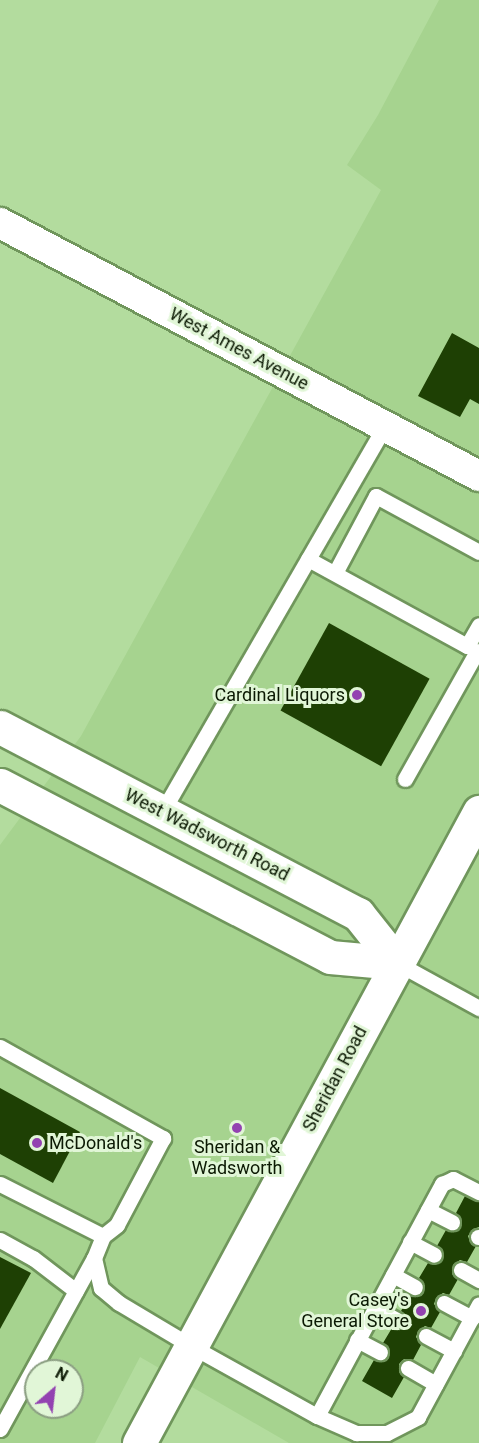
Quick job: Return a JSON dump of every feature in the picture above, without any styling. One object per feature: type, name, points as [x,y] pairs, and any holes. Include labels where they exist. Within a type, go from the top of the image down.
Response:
[{"type":"main road","name":"West Wadsworth Road","points":[[0,727],[358,914],[397,963]]},
{"type":"main road","name":"West Wadsworth Road","points":[[0,785],[330,957],[397,963]]},
{"type":"main road","name":"Sheridan Road","points":[[139,1443],[479,812]]},
{"type":"street","name":"West Ames Avenue","points":[[0,223],[479,476]]},
{"type":"lane","points":[[162,812],[385,426]]},
{"type":"lane","points":[[335,573],[376,496],[479,552]]},
{"type":"lane","points":[[308,559],[475,650]]},
{"type":"lane","points":[[405,779],[475,650],[479,625]]},
{"type":"lane","name":"West Wadsworth Road","points":[[397,963],[479,1008]]},
{"type":"lane","points":[[0,1047],[163,1138],[117,1225],[103,1236],[94,1258],[0,1429]]},
{"type":"lane","points":[[317,1416],[442,1184],[453,1179],[479,1192]]},
{"type":"lane","points":[[0,1184],[103,1236]]},
{"type":"lane","points":[[428,1210],[452,1222]]},
{"type":"lane","points":[[0,1240],[33,1258],[76,1291]]},
{"type":"lane","points":[[410,1242],[434,1255]]},
{"type":"lane","points":[[94,1258],[100,1288],[119,1303],[317,1416],[356,1433],[387,1433],[418,1417],[479,1304]]},
{"type":"lane","points":[[461,1270],[479,1280]]},
{"type":"lane","points":[[393,1275],[416,1287]]},
{"type":"lane","points":[[444,1303],[472,1318]]},
{"type":"lane","points":[[375,1308],[397,1320]]},
{"type":"lane","points":[[426,1336],[454,1351]]},
{"type":"lane","points":[[357,1340],[380,1352]]},
{"type":"lane","points":[[408,1368],[436,1384]]},
{"type":"shaded area","points":[[439,0],[479,0],[479,1443],[289,1443],[140,1357],[95,1443],[0,1443],[0,845],[81,736],[381,190],[347,165],[378,115]]},
{"type":"building","points":[[452,333],[479,348],[479,404],[470,399],[460,417],[418,396]]},
{"type":"building","name":"Cardinal Liquors","points":[[329,623],[430,679],[381,766],[281,710]]},
{"type":"building","name":"McDonald's","points":[[0,1088],[80,1132],[53,1183],[0,1154]]},
{"type":"building","name":"Casey's General Store","points":[[465,1196],[479,1202],[479,1227],[473,1229],[468,1236],[470,1242],[476,1246],[467,1262],[460,1260],[453,1265],[452,1274],[458,1279],[449,1295],[443,1293],[436,1298],[434,1304],[440,1312],[431,1328],[425,1326],[418,1331],[416,1337],[421,1345],[413,1360],[404,1359],[399,1364],[399,1372],[404,1377],[392,1398],[362,1381],[374,1360],[381,1362],[388,1357],[388,1347],[383,1343],[392,1328],[398,1330],[405,1325],[406,1315],[401,1311],[410,1295],[416,1297],[423,1292],[425,1286],[419,1278],[428,1263],[435,1265],[442,1260],[443,1250],[437,1246],[446,1230],[453,1232],[460,1227],[462,1221],[456,1213]]},
{"type":"building","points":[[0,1257],[31,1273],[0,1329]]},
{"type":"place","name":"Cardinal Liquors","points":[[357,695]]},
{"type":"place","name":"Sheridan & Wadsworth","points":[[237,1128]]},
{"type":"place","name":"McDonald's","points":[[37,1143]]},
{"type":"place","name":"Casey's General Store","points":[[421,1311]]}]
